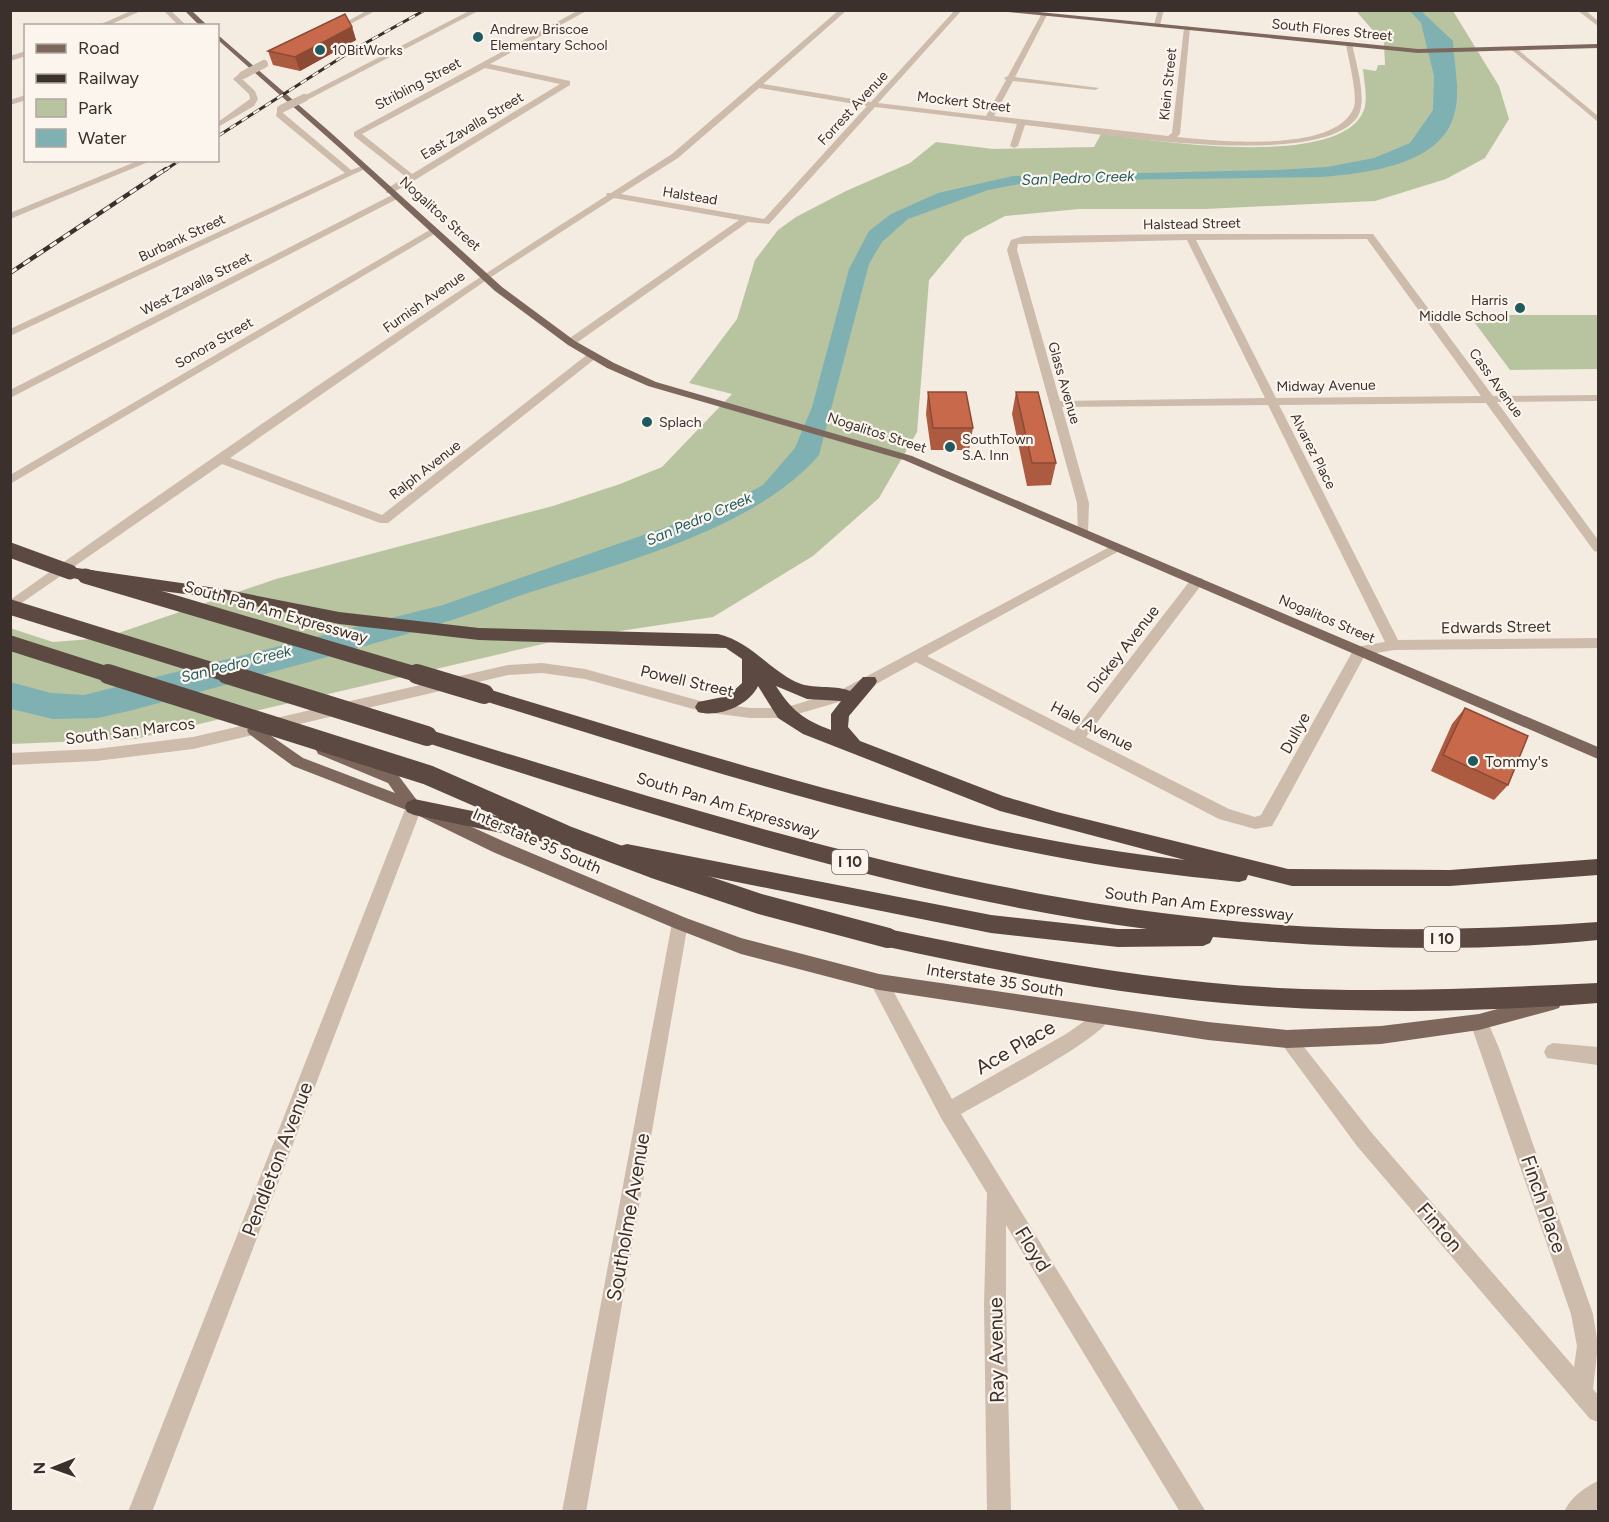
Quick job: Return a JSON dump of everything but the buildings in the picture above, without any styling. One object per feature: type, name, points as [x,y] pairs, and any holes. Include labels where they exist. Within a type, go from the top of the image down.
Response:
[{"type":"highway","name":"South Pan Am Expressway","points":[[10,550],[77,574],[940,827],[1110,859],[1194,870],[1292,878],[1450,878],[1599,867]]},
{"type":"highway","name":"South Pan Am Expressway","points":[[10,560],[77,574]]},
{"type":"highway","points":[[77,574],[223,594],[312,613],[380,624],[479,634],[599,639],[718,640],[731,643],[794,690],[813,694],[844,695]]},
{"type":"highway","name":"South Pan Am Expressway","points":[[10,607],[427,736],[838,859],[1078,911],[1285,936],[1384,939],[1491,938],[1599,931]]},
{"type":"highway","points":[[10,643],[428,775],[565,836],[760,904],[888,938],[1059,972],[1238,994],[1332,1000],[1422,1001],[1599,993]]},
{"type":"highway","points":[[704,707],[724,704],[745,695],[751,685],[752,670],[747,654]]},
{"type":"highway","points":[[747,654],[784,713],[809,729],[1000,803],[1058,820],[1292,878]]},
{"type":"highway","points":[[856,748],[839,729],[840,714],[869,681]]},
{"type":"highway","points":[[414,807],[991,924],[1118,938],[1285,936]]},
{"type":"main road","points":[[187,10],[203,24]]},
{"type":"main road","name":"South Flores Street","points":[[992,10],[1384,48],[1443,51],[1599,46]]},
{"type":"main road","name":"Nogalitos Street","points":[[219,38],[485,277],[571,342],[628,375],[908,458],[1599,753]]},
{"type":"main road","name":"Interstate 35 South","points":[[254,730],[298,762],[414,807],[499,847],[680,923],[741,946],[879,982],[1102,1017],[1287,1039],[1381,1035],[1479,1022],[1570,998],[1599,993]]},
{"type":"street","points":[[105,24],[140,10]]},
{"type":"street","points":[[166,10],[182,24]]},
{"type":"street","points":[[325,34],[374,10]]},
{"type":"street","points":[[351,174],[279,114],[281,109],[477,10]]},
{"type":"street","name":"Stribling Street","points":[[412,178],[358,136],[359,131],[585,10]]},
{"type":"street","name":"Furnish Avenue","points":[[10,607],[485,277],[610,195],[675,156],[844,10]]},
{"type":"street","name":"Forrest Avenue","points":[[766,222],[959,10]]},
{"type":"street","points":[[1158,26],[1161,10]]},
{"type":"street","points":[[1580,10],[1599,24]]},
{"type":"street","points":[[989,118],[1008,78],[1044,15]]},
{"type":"street","name":"Klein Street","points":[[1170,138],[1176,134],[1187,28]]},
{"type":"street","points":[[1170,138],[1259,145],[1307,140],[1341,128],[1353,118],[1359,104],[1349,44]]},
{"type":"street","points":[[1514,49],[1599,120]]},
{"type":"street","points":[[219,124],[251,104],[254,99],[252,93],[237,79],[274,59]]},
{"type":"street","name":"East Zavalla Street","points":[[392,194],[412,178],[567,83],[483,65]]},
{"type":"street","points":[[1008,78],[1095,88]]},
{"type":"street","name":"Mockert Street","points":[[756,85],[874,105],[1170,138]]},
{"type":"street","points":[[1014,146],[1022,122]]},
{"type":"street","points":[[10,216],[144,162]]},
{"type":"street","name":"Burbank Street","points":[[10,333],[365,167]]},
{"type":"street","name":"West Zavalla Street","points":[[10,395],[392,194]]},
{"type":"street","name":"Halstead","points":[[610,195],[766,222]]},
{"type":"street","points":[[571,342],[746,219]]},
{"type":"street","name":"Sonora Street","points":[[10,480],[433,231]]},
{"type":"street","name":"Halstead Street","points":[[1014,242],[1024,239],[1370,236]]},
{"type":"street","name":"Cass Avenue","points":[[1370,236],[1599,548]]},
{"type":"street","name":"Alvarez Place","points":[[1190,237],[1394,645]]},
{"type":"street","name":"Glass Avenue","points":[[1014,242],[1012,250],[1083,503],[1082,532]]},
{"type":"street","name":"Ralph Avenue","points":[[221,459],[384,520],[592,356]]},
{"type":"street","name":"Midway Avenue","points":[[1054,404],[1599,398]]},
{"type":"street","name":"Powell Street","points":[[254,730],[508,670],[542,668],[585,674],[704,707],[750,713],[784,713],[844,695],[1117,547]]},
{"type":"street","name":"Dickey Avenue","points":[[1077,738],[1197,581]]},
{"type":"street","name":"Edwards Street","points":[[1360,651],[1394,645],[1599,643]]},
{"type":"street","name":"Dullye","points":[[1255,823],[1266,821],[1273,811],[1360,651]]},
{"type":"street","name":"Hale Avenue","points":[[915,656],[1225,814],[1255,823]]},
{"type":"street","name":"South San Marcos","points":[[10,759],[135,752],[254,730]]},
{"type":"street","name":"Pendleton Avenue","points":[[140,1512],[414,807]]},
{"type":"street","name":"Southolme Avenue","points":[[574,1512],[680,923]]},
{"type":"street","name":"Floyd","points":[[879,982],[948,1111],[1194,1512]]},
{"type":"street","name":"Ace Place","points":[[948,1111],[1072,1040],[1102,1017]]},
{"type":"street","name":"Finch Place","points":[[1479,1022],[1582,1314],[1588,1346],[1582,1391]]},
{"type":"street","name":"Finton","points":[[1287,1039],[1364,1139],[1599,1411]]},
{"type":"street","points":[[1553,1052],[1599,1056]]},
{"type":"street","name":"Ray Avenue","points":[[997,1189],[995,1305],[999,1512]]},
{"type":"street","points":[[1576,1512],[1599,1493]]},
{"type":"green space","points":[[1356,11],[1453,11],[1499,86],[1509,119],[1485,158],[1446,179],[1375,201],[1205,209],[1079,209],[1005,216],[965,237],[929,280],[917,432],[879,498],[813,556],[713,617],[560,640],[135,739],[10,744],[10,628],[53,642],[104,638],[276,579],[553,506],[620,484],[662,467],[732,394],[689,383],[737,319],[755,260],[778,230],[796,217],[846,191],[910,163],[936,142],[993,149],[1094,147],[1101,134],[1200,145],[1243,147],[1284,146],[1320,140],[1348,129],[1364,110],[1366,95],[1363,69],[1376,71],[1378,65],[1385,65],[1384,43]]},
{"type":"green space","points":[[1469,315],[1598,315],[1598,369],[1510,370]]},
{"type":"water","name":"San Pedro Creek","points":[[1410,11],[1421,11],[1453,41],[1457,88],[1456,106],[1446,132],[1434,146],[1399,164],[1359,173],[1322,177],[1035,181],[988,190],[908,219],[882,242],[869,264],[819,455],[792,481],[759,504],[723,524],[643,556],[455,619],[335,655],[133,710],[98,718],[53,719],[11,709],[10,682],[51,693],[84,695],[443,605],[718,509],[763,485],[795,448],[812,407],[849,269],[869,231],[891,214],[938,193],[1013,176],[1276,170],[1327,167],[1374,158],[1410,143],[1433,110],[1434,76],[1421,23]]},
{"type":"railway","points":[[219,135],[353,50],[425,10]]},
{"type":"railway","points":[[164,171],[177,162]]},
{"type":"railway","points":[[10,273],[166,169]]},
{"type":"place","name":"Andrew Briscoe Elementary School","points":[[478,37]]},
{"type":"place","name":"10BitWorks","points":[[320,50]]},
{"type":"place","name":"Harris Middle School","points":[[1520,308]]},
{"type":"place","name":"Splach","points":[[647,422]]},
{"type":"place","name":"SouthTown S.A. Inn","points":[[950,447]]},
{"type":"place","name":"Tommy's","points":[[1473,761]]}]
